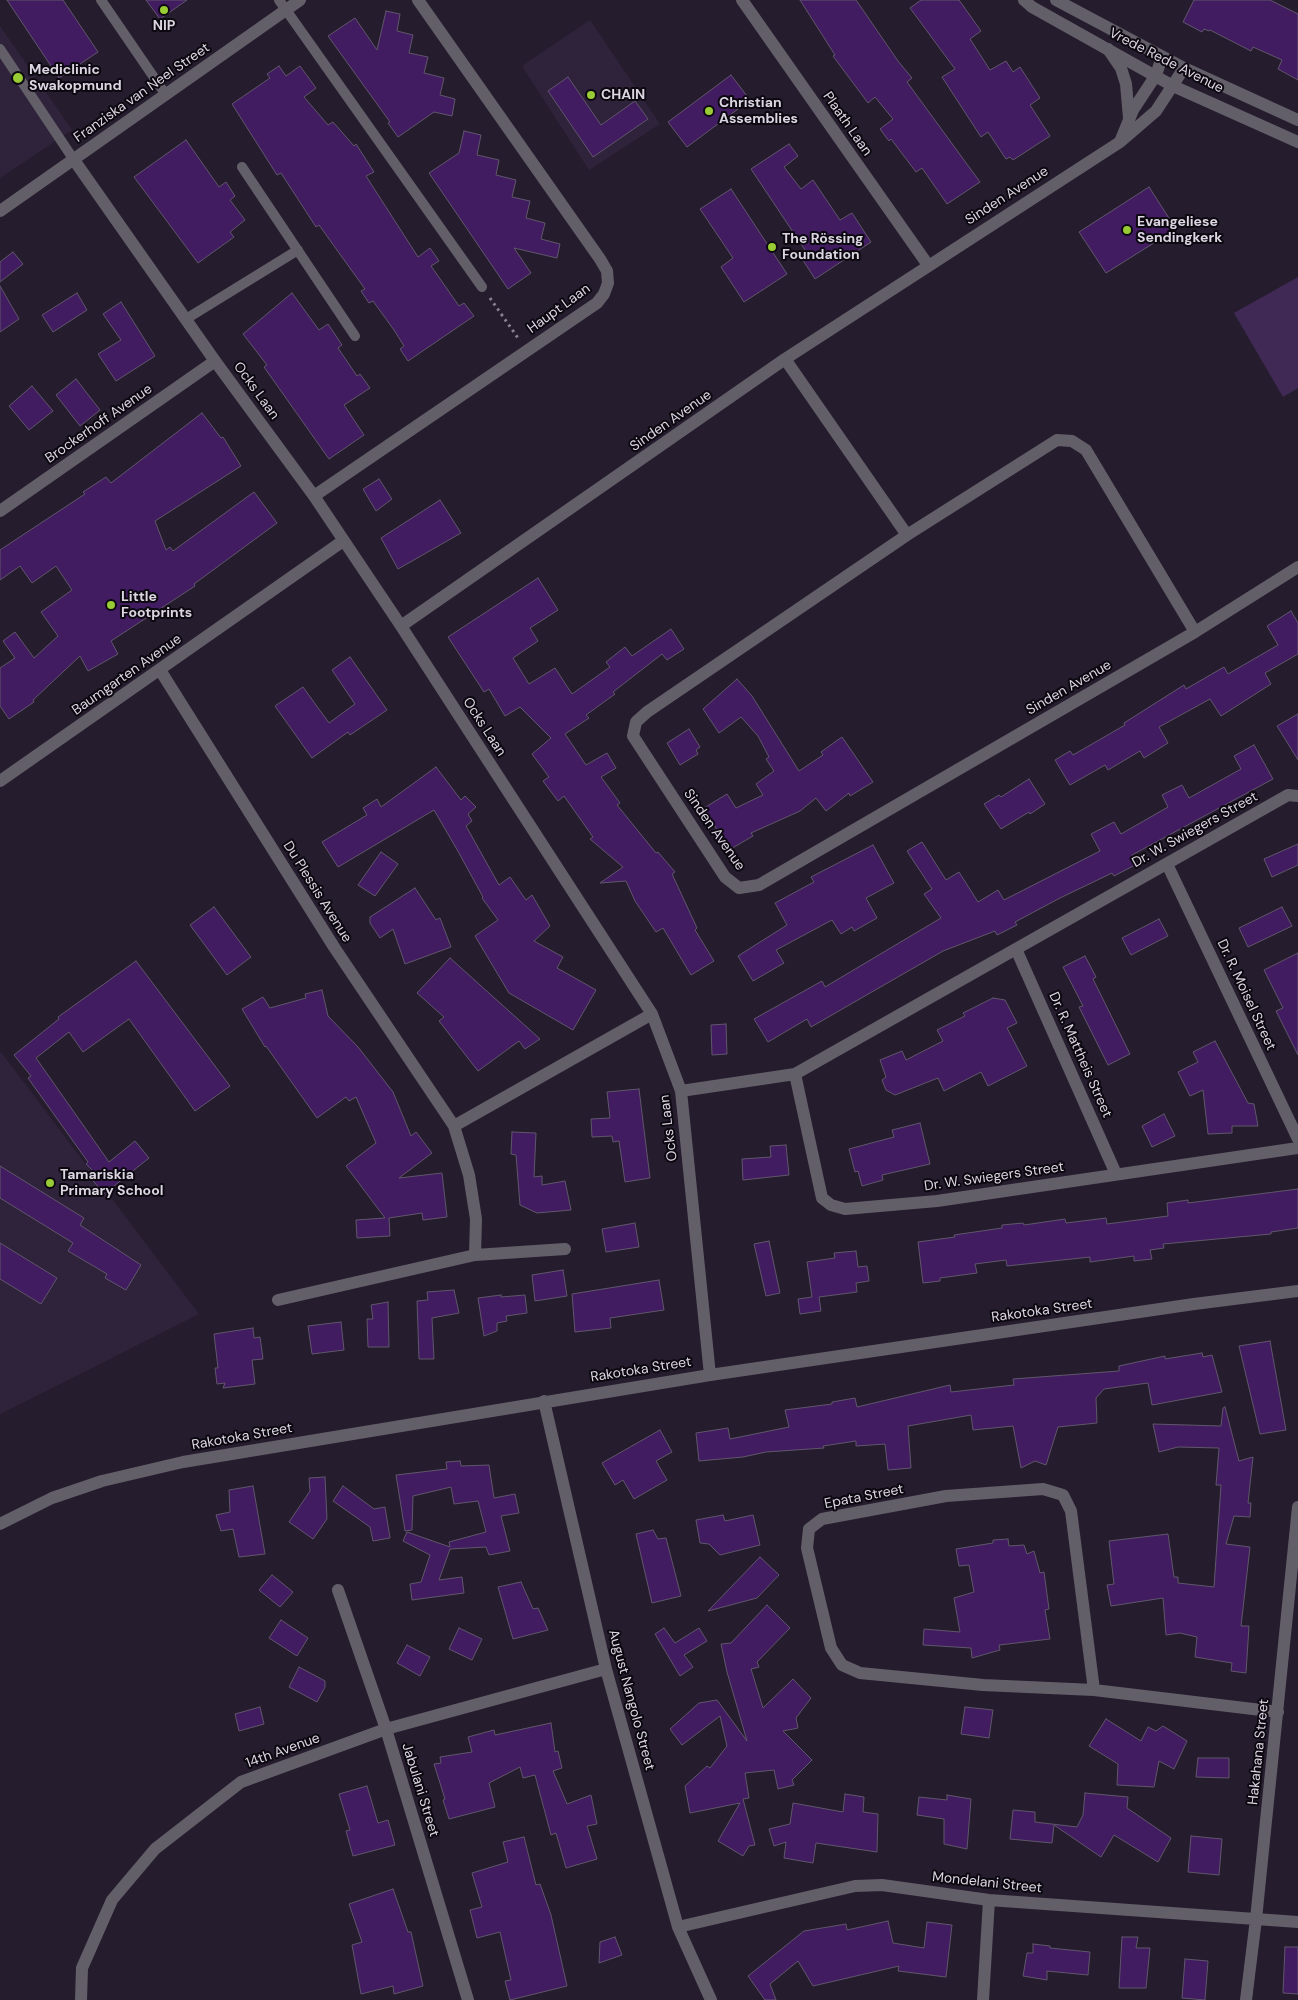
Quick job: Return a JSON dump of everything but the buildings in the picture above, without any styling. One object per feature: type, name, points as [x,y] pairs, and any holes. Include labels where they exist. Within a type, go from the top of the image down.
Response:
[{"type":"street","name":"Franziska van Neel Street","points":[[0,211],[166,95],[283,5],[300,0]]},
{"type":"street","name":"Haupt Laan","points":[[314,496],[597,303],[604,294],[608,282],[607,271],[418,0]]},
{"type":"street","name":"Plaath Laan","points":[[742,0],[928,265]]},
{"type":"street","name":"Vrede Rede Avenue","points":[[1024,0],[1032,7],[1173,86],[1298,142]]},
{"type":"street","name":"Vrede Rede Avenue","points":[[1056,0],[1184,68],[1298,120]]},
{"type":"street","points":[[1108,49],[1121,68],[1126,84],[1129,118]]},
{"type":"street","points":[[1120,142],[1129,118],[1156,75],[1162,57]]},
{"type":"street","name":"Sinden Avenue","points":[[401,626],[785,359],[1120,142],[1156,111],[1184,68]]},
{"type":"street","name":"Ocks Laan","points":[[74,160],[215,361],[314,496],[401,626],[652,1014],[681,1091],[710,1374]]},
{"type":"street","points":[[785,359],[907,535]]},
{"type":"street","name":"Brockerhoff Avenue","points":[[0,511],[215,361]]},
{"type":"street","name":"Sinden Avenue","points":[[1195,632],[1086,450],[1072,441],[1057,440],[907,535],[647,712],[636,722],[633,736],[726,877],[739,888],[759,885],[1195,632],[1298,567]]},
{"type":"street","name":"Baumgarten Avenue","points":[[0,781],[343,541]]},
{"type":"street","name":"Du Plessis Avenue","points":[[160,670],[334,947],[454,1126],[469,1175],[476,1219],[475,1255]]},
{"type":"street","name":"Dr. W. Swiegers Street","points":[[681,1091],[795,1074],[1288,795],[1298,796]]},
{"type":"street","name":"Dr. R. Moisel Street","points":[[1167,864],[1298,1139]]},
{"type":"street","name":"Dr. R. Mattheis Street","points":[[1016,948],[1116,1174]]},
{"type":"street","points":[[454,1126],[652,1014]]},
{"type":"street","name":"Dr. W. Swiegers Street","points":[[795,1074],[822,1198],[831,1205],[845,1209],[937,1201],[1298,1148]]},
{"type":"street","points":[[278,1300],[475,1255],[565,1250]]},
{"type":"street","name":"Rakotoka Street","points":[[0,1524],[52,1498],[102,1481],[183,1462],[710,1374],[1194,1304],[1298,1291]]},
{"type":"street","name":"August Nangolo Street","points":[[544,1401],[606,1669],[678,1927],[711,2000]]},
{"type":"street","name":"Epata Street","points":[[1094,1690],[1071,1511],[1063,1495],[1043,1489],[946,1496],[822,1519],[809,1529],[807,1548],[831,1648],[842,1665],[860,1673],[984,1685],[1094,1690],[1278,1712]]},
{"type":"street","name":"Hakahana Street","points":[[1246,2000],[1278,1712],[1298,1507]]},
{"type":"street","name":"Jabulani Street","points":[[338,1590],[386,1729],[468,2000]]},
{"type":"street","name":"14th Avenue","points":[[81,2000],[82,1968],[112,1900],[154,1849],[241,1782],[386,1729],[606,1669]]},
{"type":"street","name":"Mondelani Street","points":[[678,1927],[855,1886],[882,1886],[989,1900],[1298,1922]]},
{"type":"street","points":[[983,2000],[989,1900]]},
{"type":"lane","points":[[101,0],[166,95]]},
{"type":"lane","points":[[283,5],[482,287]]},
{"type":"lane","points":[[0,49],[74,160]]},
{"type":"lane","points":[[242,166],[355,336]]},
{"type":"lane","points":[[186,319],[298,250]]},
{"type":"path","points":[[482,287],[527,351]]},
{"type":"shaded area","name":"CHAIN","points":[[590,20],[660,124],[589,170],[522,66]]},
{"type":"shaded area","name":"Mediclinic Swakopmund","points":[[0,26],[72,130],[0,178]]},
{"type":"shaded area","points":[[1298,277],[1298,388],[1283,397],[1234,313]]},
{"type":"shaded area","name":"Tamariskia Primary School","points":[[0,1051],[199,1314],[0,1414]]},
{"type":"place","name":"NIP","points":[[164,10]]},
{"type":"place","name":"Mediclinic Swakopmund","points":[[18,78]]},
{"type":"place","name":"CHAIN","points":[[591,95]]},
{"type":"place","name":"Christian Assemblies","points":[[709,111]]},
{"type":"place","name":"Evangeliese Sendingkerk","points":[[1127,230]]},
{"type":"place","name":"The Rössing Foundation","points":[[772,247]]},
{"type":"place","name":"Little Footprints","points":[[111,605]]},
{"type":"place","name":"Tamariskia Primary School","points":[[50,1183]]}]
